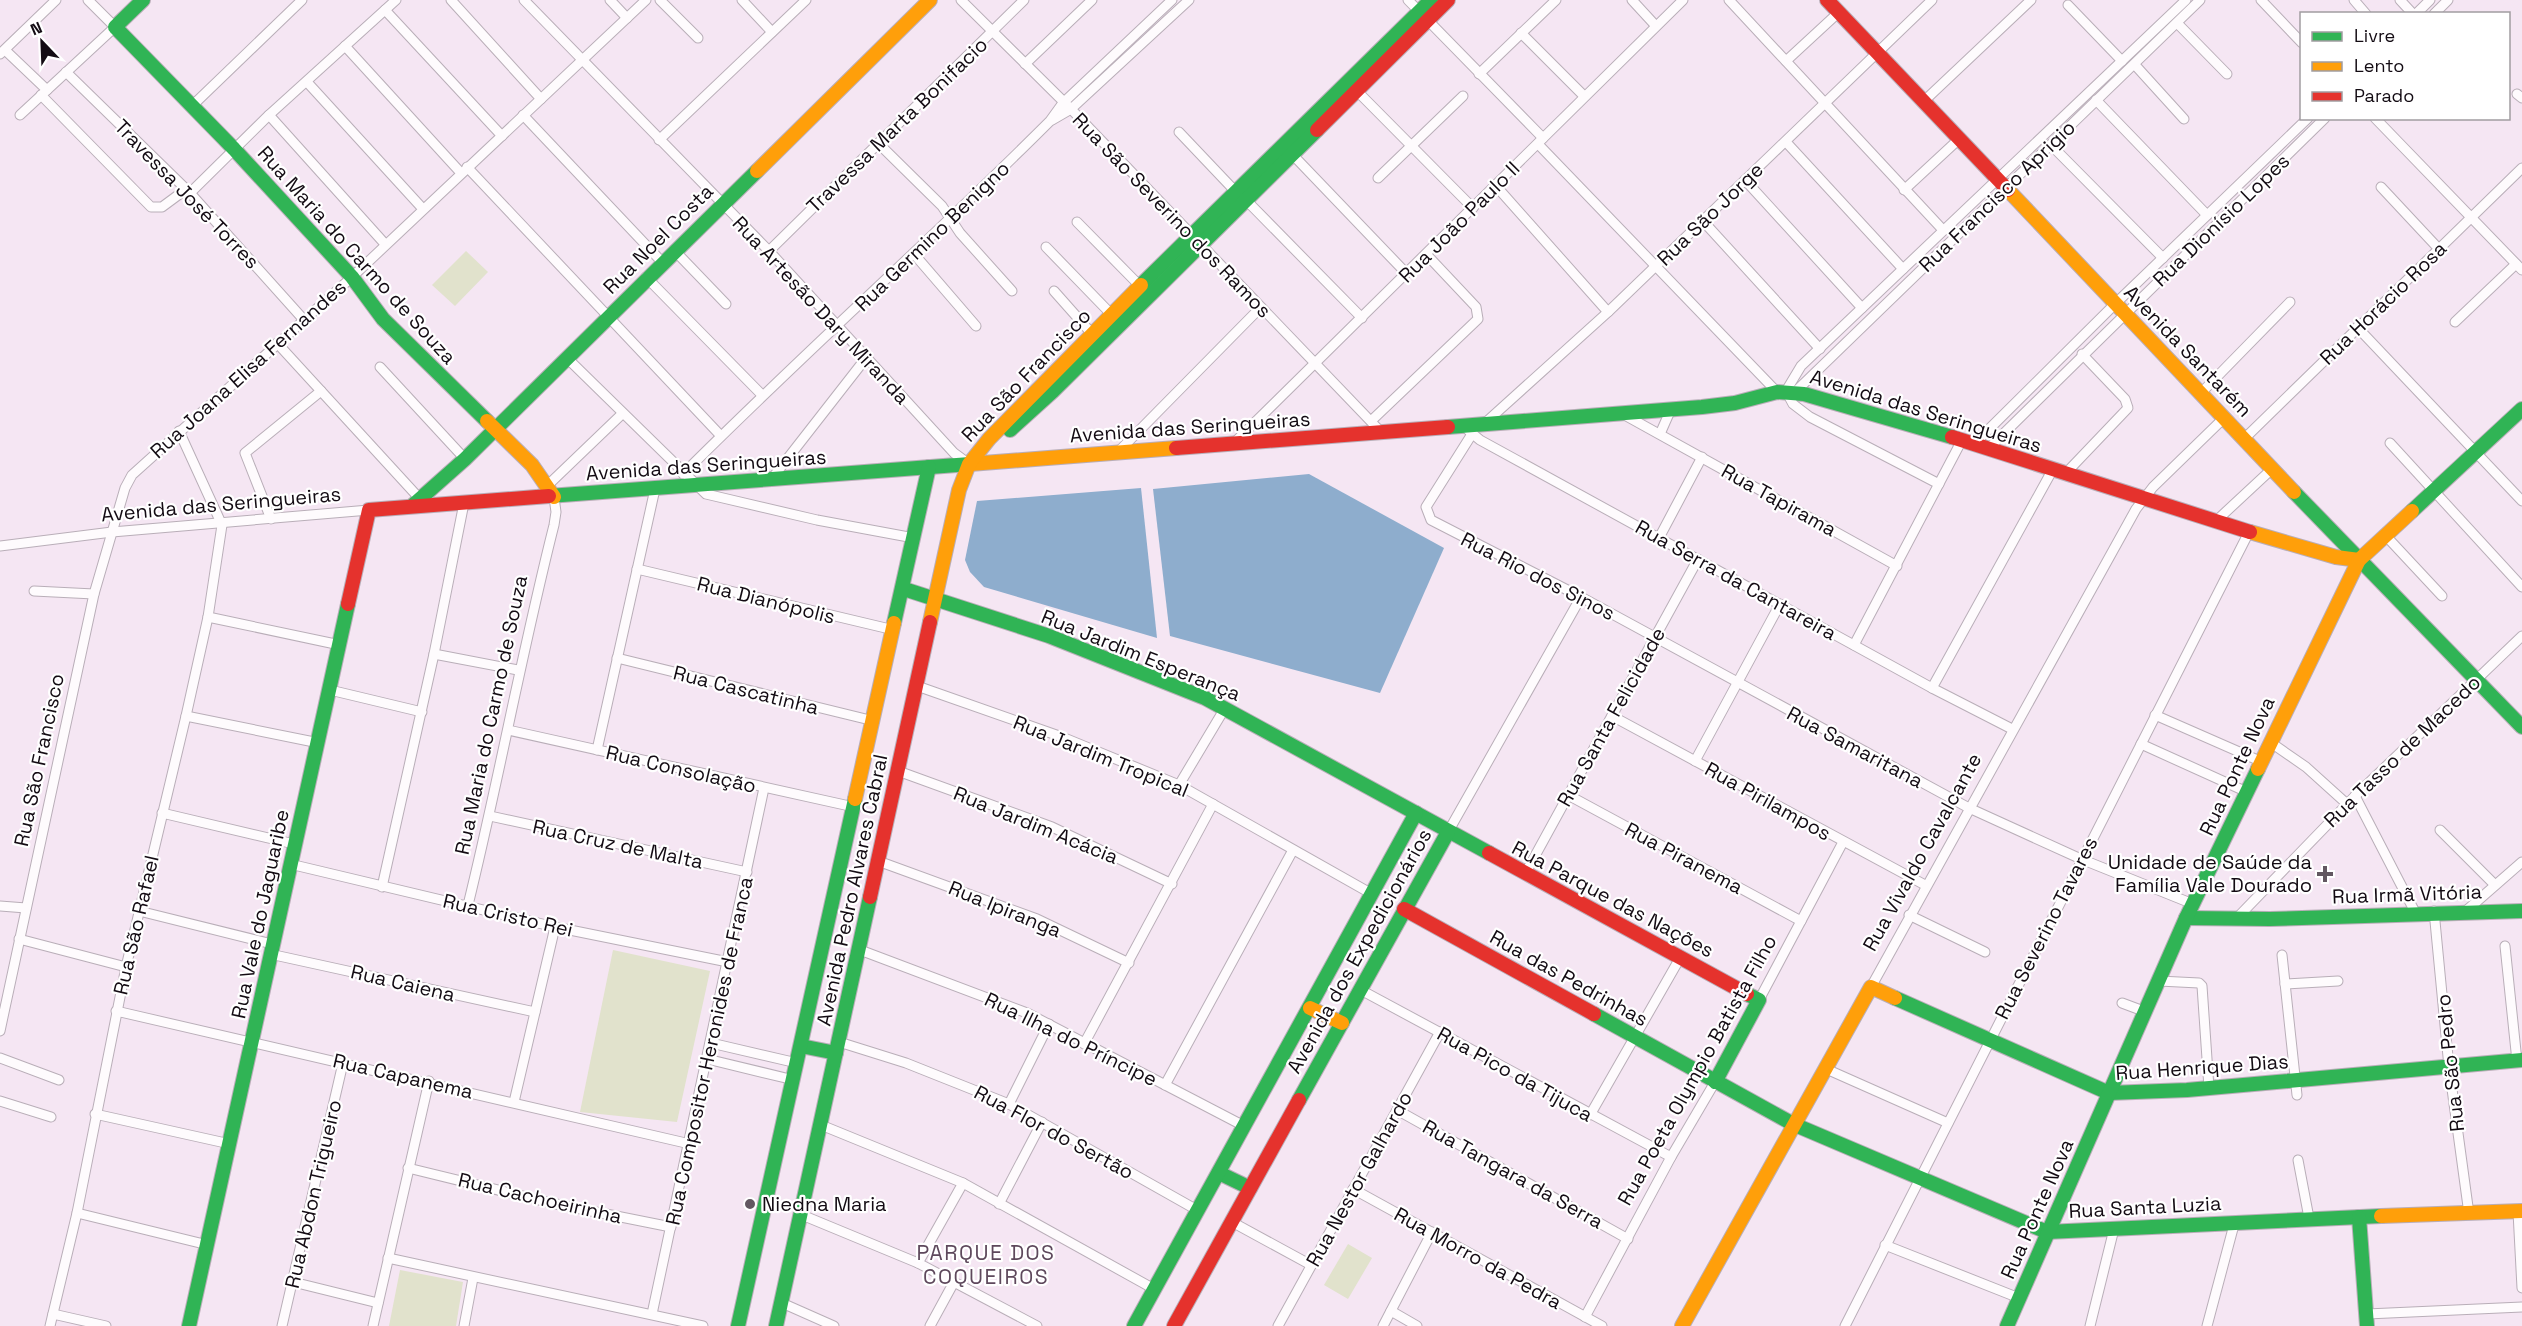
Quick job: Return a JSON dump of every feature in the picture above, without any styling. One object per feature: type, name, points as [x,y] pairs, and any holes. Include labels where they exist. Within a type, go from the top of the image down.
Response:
[{"type":"street","points":[[56,0],[2,52],[44,93],[151,207],[162,207],[187,192],[396,0]]},
{"type":"street","name":"Rua Maria do Carmo de Souza","points":[[88,0],[193,105],[352,277],[383,319],[532,465],[551,491],[556,512],[554,525],[518,670],[490,816],[468,905]]},
{"type":"street","points":[[20,115],[143,0]]},
{"type":"street","points":[[193,105],[302,0]]},
{"type":"street","points":[[451,0],[541,99]]},
{"type":"street","name":"Rua Artesão Dary Miranda","points":[[524,0],[769,251],[954,453],[969,464]]},
{"type":"street","points":[[610,0],[627,18]]},
{"type":"street","name":"Rua Joana Elisa Fernandes","points":[[112,532],[125,488],[132,475],[352,277],[646,0]]},
{"type":"street","points":[[660,0],[698,38]]},
{"type":"street","points":[[741,0],[772,32]]},
{"type":"street","points":[[659,140],[806,0]]},
{"type":"street","name":"Rua Noel Costa","points":[[416,502],[465,459],[646,277],[930,0]]},
{"type":"street","name":"Rua São Severino dos Ramos","points":[[961,0],[1067,106],[1382,433]]},
{"type":"street","name":"Travessa Marta Bonifacio","points":[[769,251],[1024,0]]},
{"type":"street","points":[[1025,64],[1092,0]]},
{"type":"street","name":"Rua Germino Benigno","points":[[1067,106],[1172,0]]},
{"type":"street","name":"Rua Germino Benigno","points":[[682,474],[762,394],[951,220],[1050,121],[1189,0]]},
{"type":"street","points":[[1408,0],[1656,266],[1787,393],[1793,404],[1810,417],[1939,484]]},
{"type":"street","name":"Rua São Francisco","points":[[1240,195],[1291,153],[1356,90],[1423,16],[1431,0]]},
{"type":"street","name":"Rua São Francisco","points":[[969,464],[994,445],[1053,391],[1195,239],[1423,16],[1448,0]]},
{"type":"street","points":[[1479,74],[1556,0]]},
{"type":"street","points":[[1632,0],[1655,25]]},
{"type":"street","name":"Rua João Paulo II","points":[[1234,443],[1496,186],[1655,25],[1683,0]]},
{"type":"street","points":[[1729,0],[1943,230]]},
{"type":"street","name":"Avenida Santarém","points":[[1827,0],[2001,185],[2202,392],[2359,560],[2522,727]]},
{"type":"street","name":"Rua São Jorge","points":[[1485,423],[1608,312],[1932,0]]},
{"type":"street","points":[[1923,102],[2031,0]]},
{"type":"street","name":"Rua Francisco Aprigio","points":[[1787,393],[2001,185],[2122,61],[2186,0]]},
{"type":"street","name":"Rua Francisco Aprigio","points":[[1787,393],[1801,366],[1903,268],[1943,230],[2051,145],[2200,0]]},
{"type":"street","points":[[2261,0],[2300,42]]},
{"type":"street","points":[[2354,0],[2364,12]]},
{"type":"street","points":[[2400,0],[2413,12]]},
{"type":"street","points":[[2417,12],[2430,0]]},
{"type":"street","points":[[2436,12],[2448,0]]},
{"type":"street","points":[[2067,5],[2122,61]]},
{"type":"street","points":[[385,10],[502,136]]},
{"type":"street","points":[[1786,61],[1838,13]]},
{"type":"street","points":[[2177,23],[2227,74]]},
{"type":"street","points":[[1521,33],[1584,96]]},
{"type":"street","points":[[345,46],[608,316],[721,436]]},
{"type":"street","points":[[2135,65],[2184,119]]},
{"type":"street","name":"Travessa José Torres","points":[[66,72],[187,192],[304,320]]},
{"type":"street","points":[[307,82],[423,208]]},
{"type":"street","points":[[1356,90],[1473,208]]},
{"type":"street","points":[[1378,178],[1463,96]]},
{"type":"street","points":[[2096,100],[2208,215]]},
{"type":"street","points":[[269,115],[385,244]]},
{"type":"street","points":[[524,115],[662,262]]},
{"type":"street","name":"Rua Dionísio Lopes","points":[[1989,448],[2082,354],[2163,258],[2306,120]]},
{"type":"street","name":"Rua Dionísio Lopes","points":[[1854,645],[1898,566],[1939,484],[1969,442],[2120,309],[2323,120]]},
{"type":"street","points":[[2377,120],[2519,267],[2455,322]]},
{"type":"street","points":[[1179,132],[1362,318]]},
{"type":"street","points":[[1904,190],[1958,140]]},
{"type":"street","points":[[1786,142],[1903,268]]},
{"type":"street","points":[[878,143],[942,206],[951,220],[1012,291]]},
{"type":"street","points":[[2051,145],[2163,258]]},
{"type":"street","points":[[1291,153],[1406,273]]},
{"type":"street","name":"Rua Horácio Rosa","points":[[2244,438],[2522,168]]},
{"type":"street","points":[[1745,180],[1863,308]]},
{"type":"street","points":[[1496,186],[1608,312]]},
{"type":"street","points":[[2381,188],[2438,248]]},
{"type":"street","points":[[1703,221],[1820,349]]},
{"type":"street","points":[[1077,222],[1140,285]]},
{"type":"street","name":"Rua São Francisco","points":[[969,464],[989,439],[1140,285],[1195,239]]},
{"type":"street","points":[[1046,247],[1112,315]]},
{"type":"street","points":[[674,250],[726,304]]},
{"type":"street","points":[[914,254],[976,326]]},
{"type":"street","points":[[1371,421],[1478,319],[1479,313],[1426,254]]},
{"type":"street","points":[[646,277],[762,394]]},
{"type":"street","points":[[1054,291],[1093,335]]},
{"type":"street","points":[[2202,392],[2290,302]]},
{"type":"street","points":[[1118,452],[1260,308]]},
{"type":"street","points":[[2357,327],[2522,501]]},
{"type":"street","points":[[277,343],[416,502]]},
{"type":"street","points":[[1932,688],[2060,471],[2128,408],[2125,399],[2082,354]]},
{"type":"street","points":[[567,358],[682,474],[706,494],[733,502],[914,538]]},
{"type":"street","points":[[771,481],[866,358]]},
{"type":"street","points":[[2054,365],[2064,373]]},
{"type":"street","points":[[380,367],[465,459]]},
{"type":"street","points":[[271,519],[245,453],[321,391]]},
{"type":"street","name":"Avenida das Seringueiras","points":[[0,546],[112,532],[222,525],[369,510],[416,502],[464,503],[551,491],[696,487],[1234,443],[1468,430],[1485,423],[1735,403],[1787,393],[1969,442],[2249,532],[2336,557],[2359,560]]},
{"type":"street","points":[[1660,434],[1671,409]]},
{"type":"street","name":"Rua Ponte Nova","points":[[2007,1326],[2186,918],[2359,560],[2522,409]]},
{"type":"street","name":"Rua Tapirama","points":[[1618,412],[1898,566]]},
{"type":"street","points":[[551,491],[622,414]]},
{"type":"street","name":"Rua Vivaldo Cavalcante","points":[[1682,1326],[1925,885],[2143,498],[2225,417]]},
{"type":"street","name":"Rua Rio dos Sinos","points":[[1468,430],[1432,494],[1426,512],[1431,520],[1655,637]]},
{"type":"street","name":"Rua Serra da Cantareira","points":[[1468,430],[1779,604],[2012,729]]},
{"type":"street","points":[[180,431],[222,525]]},
{"type":"street","points":[[2390,443],[2522,587]]},
{"type":"street","points":[[1659,538],[1702,457]]},
{"type":"street","name":"Avenida Pedro Alvares Cabral","points":[[776,1326],[959,490],[969,464]]},
{"type":"street","name":"Avenida Pedro Alvares Cabral","points":[[738,1326],[904,589],[929,467]]},
{"type":"street","points":[[2216,521],[2273,468]]},
{"type":"street","points":[[597,750],[655,489]]},
{"type":"street","points":[[382,887],[422,712],[464,503]]},
{"type":"street","name":"Rua Vale do Jaguaribe","points":[[189,1326],[369,510]]},
{"type":"street","name":"Rua São Rafael","points":[[50,1326],[77,1213],[116,1011],[208,617],[222,525]]},
{"type":"street","name":"Rua São Francisco","points":[[0,1031],[94,594],[112,532]]},
{"type":"street","name":"Rua Severino Tavares","points":[[1845,1326],[1918,1178],[2249,532]]},
{"type":"street","points":[[2386,536],[2442,596]]},
{"type":"street","name":"Rua Santa Felicidade","points":[[1525,874],[1698,559]]},
{"type":"street","name":"Rua Dianópolis","points":[[637,569],[894,630]]},
{"type":"street","name":"Rua Jardim Esperança","points":[[904,589],[936,598],[1129,666],[1225,708],[1448,832]]},
{"type":"street","points":[[34,591],[94,594]]},
{"type":"street","name":"Avenida dos Expedicionários","points":[[1174,1326],[1359,989],[1581,597]]},
{"type":"street","points":[[1695,761],[1779,604]]},
{"type":"street","points":[[208,617],[340,645]]},
{"type":"street","name":"Rua Tasso de Macedo","points":[[2235,921],[2351,800],[2522,636]]},
{"type":"street","name":"Rua Samaritana","points":[[1655,637],[1969,808],[2081,859],[2193,903]]},
{"type":"street","points":[[434,654],[518,670]]},
{"type":"street","name":"Rua Cascatinha","points":[[618,658],[874,721]]},
{"type":"street","name":"Rua Jardim Tropical","points":[[917,686],[1062,736],[1179,785],[1372,894]]},
{"type":"street","points":[[330,690],[422,712]]},
{"type":"street","points":[[1179,785],[1225,708]]},
{"type":"street","points":[[2155,715],[2260,761]]},
{"type":"street","points":[[186,716],[319,744]]},
{"type":"street","name":"Rua Pirilampos","points":[[1612,716],[1925,885]]},
{"type":"street","name":"Rua Consolação","points":[[508,730],[854,807]]},
{"type":"street","points":[[2270,742],[2351,800],[2415,912]]},
{"type":"street","points":[[2141,744],[2247,792]]},
{"type":"street","name":"Rua Jardim Acácia","points":[[898,771],[1052,827],[1172,884]]},
{"type":"street","name":"Rua Compositor Heronides de Franca","points":[[652,1314],[764,788]]},
{"type":"street","name":"Rua Piranema","points":[[1568,795],[1801,921]]},
{"type":"street","points":[[1084,1044],[1213,804]]},
{"type":"street","points":[[162,813],[294,844]]},
{"type":"street","name":"Avenida dos Expedicionários","points":[[1134,1326],[1416,813]]},
{"type":"street","name":"Rua Cruz de Malta","points":[[490,816],[747,872]]},
{"type":"street","points":[[2440,830],[2495,885]]},
{"type":"street","name":"Rua Parque das Nações","points":[[1448,832],[1759,999]]},
{"type":"street","name":"Rua Poeta Olympio Batista Filho","points":[[1585,1317],[1671,1157],[1716,1082],[1842,842]]},
{"type":"street","points":[[1165,1085],[1293,850]]},
{"type":"street","name":"Rua Ipiranga","points":[[878,861],[1037,919],[1129,963]]},
{"type":"street","points":[[2467,910],[2522,862]]},
{"type":"street","name":"Rua Cristo Rei","points":[[290,864],[555,927],[728,962]]},
{"type":"street","points":[[0,906],[26,908]]},
{"type":"street","name":"Rua das Pedrinhas","points":[[1404,909],[1793,1124]]},
{"type":"street","name":"Rua Caiena","points":[[139,911],[271,949],[535,1012]]},
{"type":"street","name":"Rua Irmã Vitória","points":[[2186,918],[2235,921],[2434,911],[2522,911]]},
{"type":"street","name":"Rua São Pedro","points":[[2434,911],[2449,1067],[2469,1214]]},
{"type":"street","points":[[1909,915],[1985,952]]},
{"type":"street","points":[[514,1102],[555,927]]},
{"type":"street","points":[[20,939],[126,967]]},
{"type":"street","points":[[2505,946],[2519,1061]]},
{"type":"street","name":"Rua Ilha do Príncipe","points":[[860,950],[984,995],[1049,1024],[1244,1126]]},
{"type":"street","points":[[2282,955],[2297,1095]]},
{"type":"street","points":[[1590,1115],[1680,958]]},
{"type":"street","points":[[2159,981],[2199,983],[2202,986],[2210,1088]]},
{"type":"street","points":[[2285,984],[2338,981]]},
{"type":"street","name":"Rua Henrique Dias","points":[[1870,987],[2109,1093],[2210,1088],[2519,1061]]},
{"type":"street","name":"Rua Pico da Tijuca","points":[[1359,989],[1671,1157]]},
{"type":"street","points":[[2122,1003],[2146,1012]]},
{"type":"street","points":[[1310,1008],[1342,1023]]},
{"type":"street","name":"Rua Capanema","points":[[116,1011],[429,1081],[690,1144]]},
{"type":"street","points":[[1009,1104],[1049,1024]]},
{"type":"street","name":"Rua Nestor Galhardo","points":[[1278,1326],[1440,1032]]},
{"type":"street","points":[[711,1043],[797,1063]]},
{"type":"street","points":[[801,1046],[837,1048]]},
{"type":"street","name":"Rua Flor do Sertão","points":[[837,1048],[906,1063],[1009,1104],[1197,1210]]},
{"type":"street","points":[[0,1058],[59,1080]]},
{"type":"street","points":[[707,1059],[794,1080]]},
{"type":"street","name":"Rua Abdon Trigueiro","points":[[282,1326],[343,1063]]},
{"type":"street","points":[[1824,1068],[1948,1123]]},
{"type":"street","points":[[374,1326],[429,1081]]},
{"type":"street","points":[[0,1101],[51,1117]]},
{"type":"street","name":"Rua Tangara da Serra","points":[[1397,1110],[1628,1239]]},
{"type":"street","points":[[95,1114],[230,1144]]},
{"type":"street","points":[[999,1204],[1042,1122]]},
{"type":"street","name":"Rua Santa Luzia","points":[[1793,1124],[2047,1232],[2235,1221],[2520,1212]]},
{"type":"street","points":[[821,1125],[963,1183],[1154,1289]]},
{"type":"street","points":[[2298,1160],[2309,1218]]},
{"type":"street","name":"Rua Cachoeirinha","points":[[408,1168],[551,1203],[671,1227]]},
{"type":"street","points":[[1219,1173],[1250,1188]]},
{"type":"street","points":[[918,1263],[963,1183]]},
{"type":"street","name":"Rua Morro da Pedra","points":[[1353,1189],[1602,1326]]},
{"type":"street","points":[[2520,1212],[2522,1288]]},
{"type":"street","points":[[77,1213],[208,1245]]},
{"type":"street","points":[[802,1215],[918,1263],[1036,1326]]},
{"type":"street","points":[[2359,1217],[2367,1320],[2522,1307]]},
{"type":"street","points":[[2207,1326],[2235,1221]]},
{"type":"street","points":[[1232,1222],[1311,1265]]},
{"type":"street","points":[[2090,1326],[2114,1228]]},
{"type":"street","points":[[1383,1326],[1432,1232]]},
{"type":"street","points":[[1885,1245],[2019,1298]]},
{"type":"street","points":[[388,1258],[703,1326]]},
{"type":"street","points":[[464,1326],[473,1278]]},
{"type":"street","points":[[293,1281],[378,1303]]},
{"type":"street","points":[[930,1326],[954,1282]]},
{"type":"street","points":[[782,1303],[834,1326]]},
{"type":"street","points":[[1390,1311],[1417,1326]]},
{"type":"street","points":[[53,1314],[106,1326]]},
{"type":"green space","points":[[466,251],[488,272],[455,306],[432,285]]},
{"type":"green space","points":[[613,950],[710,971],[677,1122],[580,1112]]},
{"type":"green space","points":[[1348,1244],[1372,1258],[1348,1299],[1324,1285]]},
{"type":"green space","points":[[400,1270],[463,1282],[456,1326],[389,1326]]},
{"type":"water","points":[[1309,474],[1444,548],[1380,693],[1170,636],[1153,489]]},
{"type":"water","points":[[1141,488],[1157,638],[984,587],[970,572],[965,560],[977,501]]},
{"type":"traffic: fast","points":[[143,0],[115,27],[234,149],[352,277],[383,319],[487,421]]},
{"type":"traffic: fast","points":[[1141,285],[1431,0]]},
{"type":"traffic: fast","points":[[1010,430],[1053,391],[1317,130]]},
{"type":"traffic: fast","points":[[412,506],[465,459],[757,171]]},
{"type":"traffic: fast","points":[[1448,427],[1702,407],[1735,403],[1777,392],[1804,394],[1952,437]]},
{"type":"traffic: fast","points":[[2412,511],[2522,409]]},
{"type":"traffic: fast","points":[[549,496],[970,464]]},
{"type":"traffic: fast","points":[[894,623],[929,467]]},
{"type":"traffic: fast","points":[[2294,492],[2522,727]]},
{"type":"traffic: fast","points":[[904,589],[1049,636],[1205,698],[1489,853]]},
{"type":"traffic: fast","points":[[189,1326],[348,604]]},
{"type":"traffic: fast","points":[[2007,1326],[2186,918],[2258,769]]},
{"type":"traffic: fast","points":[[738,1326],[855,799]]},
{"type":"traffic: fast","points":[[1134,1326],[1416,813]]},
{"type":"traffic: fast","points":[[1299,1100],[1448,832]]},
{"type":"traffic: fast","points":[[776,1326],[870,897]]},
{"type":"traffic: fast","points":[[2186,918],[2270,919],[2522,911]]},
{"type":"traffic: fast","points":[[1715,1082],[1759,1000],[1747,994]]},
{"type":"traffic: fast","points":[[1895,998],[2109,1093],[2187,1090],[2522,1060]]},
{"type":"traffic: fast","points":[[1594,1014],[1793,1124],[2047,1232],[2381,1216]]},
{"type":"traffic: fast","points":[[801,1046],[836,1053]]},
{"type":"traffic: fast","points":[[1219,1173],[1250,1188]]},
{"type":"traffic: fast","points":[[2359,1217],[2367,1326]]},
{"type":"traffic: slow","points":[[757,171],[930,0]]},
{"type":"traffic: slow","points":[[2008,190],[2294,492]]},
{"type":"traffic: slow","points":[[930,622],[959,490],[969,464],[989,439],[1141,285]]},
{"type":"traffic: slow","points":[[487,421],[532,465],[554,497]]},
{"type":"traffic: slow","points":[[970,464],[1176,448]]},
{"type":"traffic: slow","points":[[2258,769],[2359,560],[2412,511]]},
{"type":"traffic: slow","points":[[2250,532],[2336,557],[2359,560]]},
{"type":"traffic: slow","points":[[855,799],[894,623]]},
{"type":"traffic: slow","points":[[1682,1326],[1871,987],[1895,998]]},
{"type":"traffic: slow","points":[[1310,1008],[1342,1023]]},
{"type":"traffic: slow","points":[[2381,1216],[2522,1211]]},
{"type":"traffic: jam","points":[[1317,130],[1448,0]]},
{"type":"traffic: jam","points":[[1827,0],[2008,190]]},
{"type":"traffic: jam","points":[[1176,448],[1448,427]]},
{"type":"traffic: jam","points":[[1952,437],[2250,532]]},
{"type":"traffic: jam","points":[[348,604],[369,510],[549,496]]},
{"type":"traffic: jam","points":[[870,897],[930,622]]},
{"type":"traffic: jam","points":[[1489,853],[1747,994]]},
{"type":"traffic: jam","points":[[1404,909],[1594,1014]]},
{"type":"traffic: jam","points":[[1174,1326],[1299,1100]]},
{"type":"place","name":"Unidade de Saúde da Família Vale Dourado","points":[[2325,874]]},
{"type":"place","name":"Niedna Maria","points":[[750,1204]]},
{"type":"district","name":"PARQUE DOS COQUEIROS","points":[[986,1264]]}]
